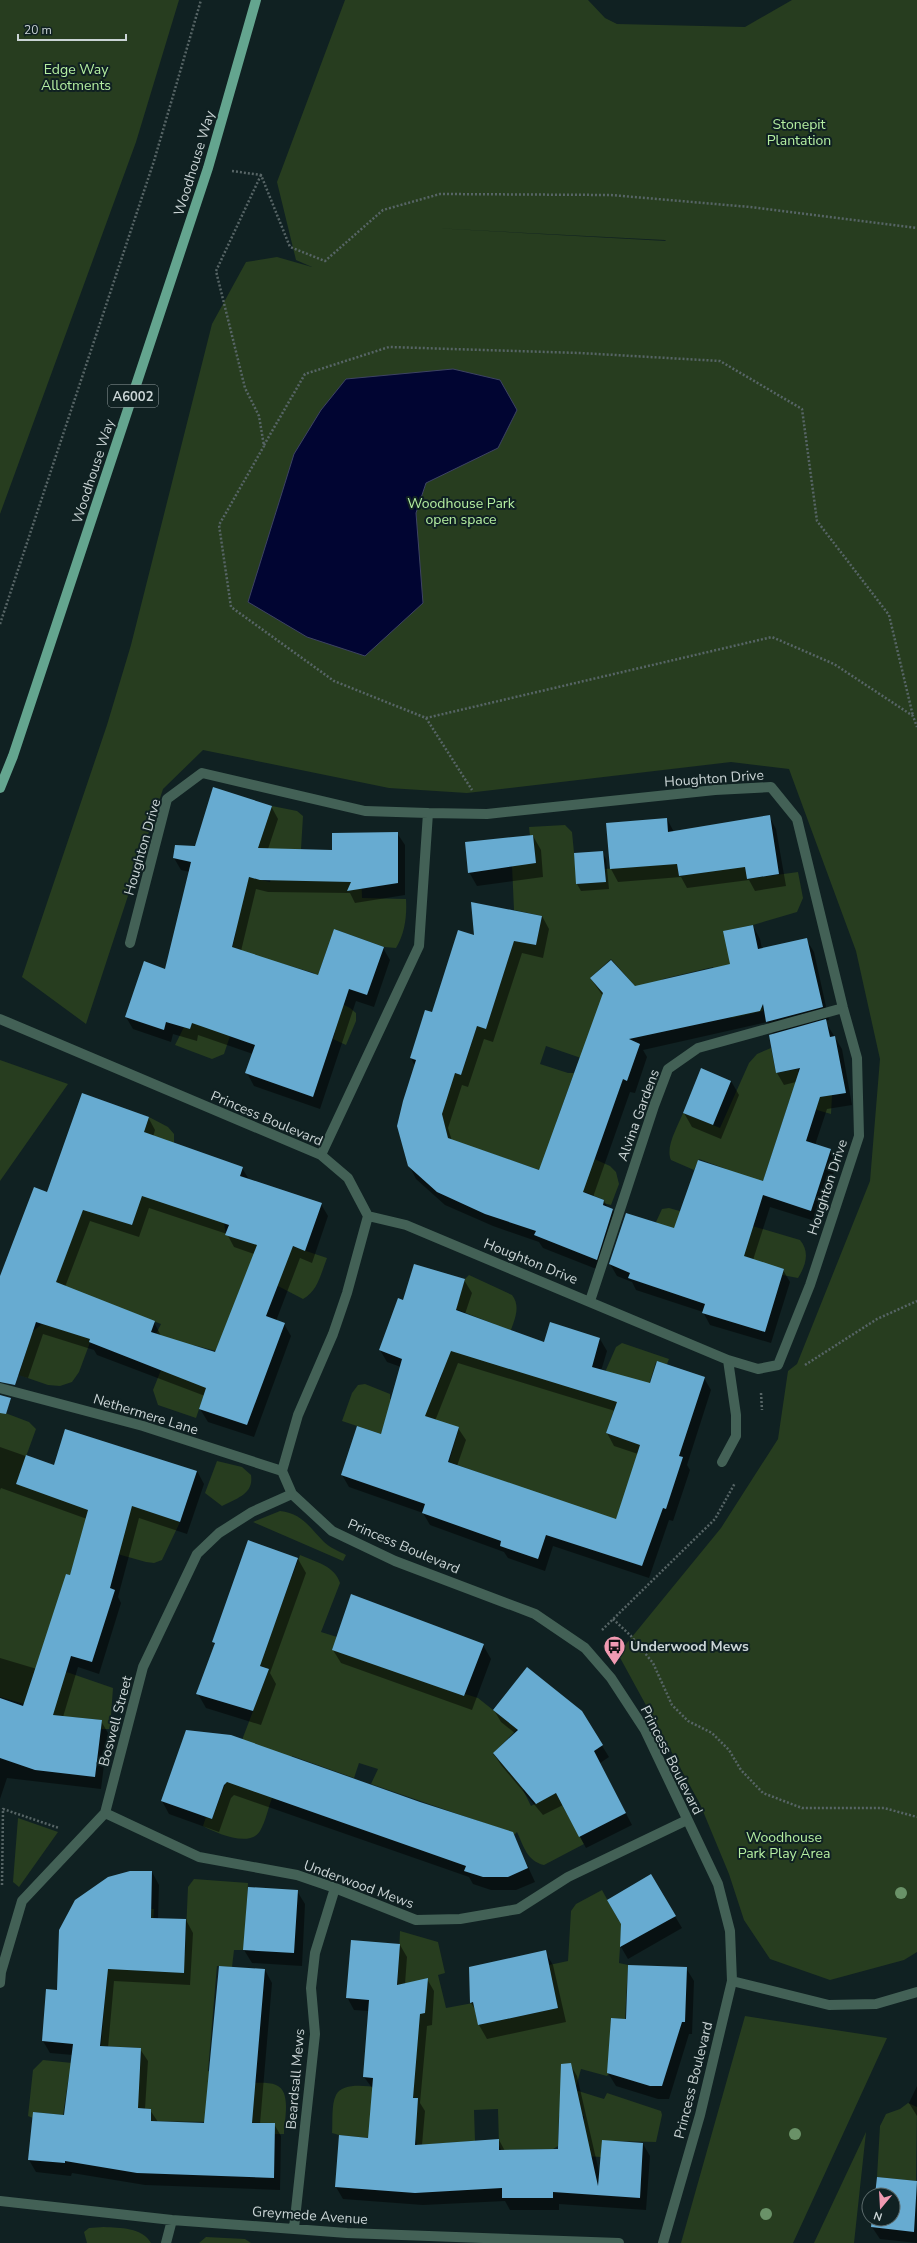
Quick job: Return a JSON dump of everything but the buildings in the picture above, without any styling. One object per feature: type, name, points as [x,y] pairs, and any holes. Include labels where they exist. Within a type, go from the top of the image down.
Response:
[{"type":"main road","name":"Woodhouse Way","points":[[0,788],[13,756],[208,168],[256,0]]},
{"type":"street","name":"Houghton Drive","points":[[130,944],[167,799],[202,773],[365,811],[428,813],[487,814],[715,790],[771,787],[797,819],[843,1008],[857,1058],[859,1136],[810,1285],[778,1364]]},
{"type":"street","points":[[321,1155],[419,946],[428,813]]},
{"type":"street","name":"Alvina Gardens","points":[[590,1301],[654,1106],[668,1069],[698,1048],[843,1008]]},
{"type":"street","name":"Princess Boulevard","points":[[0,1019],[93,1060],[321,1155],[348,1178],[368,1216]]},
{"type":"street","name":"Houghton Drive","points":[[368,1216],[406,1225],[728,1360],[758,1369]]},
{"type":"street","points":[[282,1471],[298,1415],[333,1334],[347,1293],[368,1216]]},
{"type":"street","points":[[722,1462],[736,1436],[736,1415],[728,1360]]},
{"type":"street","points":[[758,1369],[778,1364]]},
{"type":"street","name":"Nethermere Lane","points":[[0,1388],[143,1426],[282,1471]]},
{"type":"street","name":"Princess Boulevard","points":[[282,1471],[292,1494],[332,1531],[396,1561],[536,1614],[585,1648],[611,1678],[645,1730],[718,1884],[730,1931],[732,1981],[700,2115],[663,2243]]},
{"type":"street","name":"Boswell Street","points":[[0,1983],[1,1972],[22,1901],[105,1813],[143,1667],[197,1554],[219,1533],[252,1512],[292,1494]]},
{"type":"street","name":"Underwood Mews","points":[[105,1813],[199,1857],[297,1875],[335,1888],[416,1920],[460,1919],[518,1909],[568,1878],[687,1820]]},
{"type":"street","name":"Beardsall Mews","points":[[294,2228],[316,2034],[311,1988],[315,1953],[335,1888]]},
{"type":"street","points":[[732,1981],[829,2004],[876,2004],[917,1992]]},
{"type":"street","name":"Greymede Avenue","points":[[0,2201],[172,2220],[462,2241],[619,2243]]},
{"type":"street","points":[[166,2243],[172,2220]]},
{"type":"path","points":[[0,624],[154,162],[201,0]]},
{"type":"path","points":[[208,168],[261,175]]},
{"type":"path","points":[[261,175],[290,248],[325,261],[382,210],[440,194],[611,195],[750,207],[917,228]]},
{"type":"path","points":[[261,175],[216,271],[245,388],[259,416],[264,446]]},
{"type":"path","points":[[913,716],[834,664],[772,637],[426,718],[334,681],[231,607],[219,525],[305,374],[389,347],[580,353],[720,361],[802,409],[817,521],[889,615],[913,716],[917,727]]},
{"type":"path","points":[[426,718],[487,814]]},
{"type":"path","points":[[778,1364],[788,1371],[808,1364],[877,1319],[917,1301]]},
{"type":"path","points":[[758,1369],[762,1412]]},
{"type":"path","points":[[585,1648],[612,1619],[715,1519],[736,1481]]},
{"type":"path","points":[[612,1619],[631,1636],[653,1664],[672,1705],[688,1721],[712,1733],[729,1750],[741,1770],[763,1794],[802,1808],[884,1808],[917,1817]]},
{"type":"path","points":[[2,1887],[2,1808],[83,1836]]},
{"type":"green space","name":"Edge Way Allotments","points":[[0,0],[179,0],[136,142],[0,514]]},
{"type":"green space","name":"Woodhouse Park open space","points":[[345,0],[588,0],[605,18],[617,24],[745,27],[792,0],[917,0],[917,1952],[904,1960],[830,1980],[770,1959],[744,1920],[729,1874],[700,1804],[618,1654],[721,1528],[778,1439],[788,1371],[797,1364],[870,1181],[880,1059],[856,951],[789,769],[731,762],[467,793],[389,788],[203,750],[163,789],[86,1024],[22,977],[107,725],[131,645],[212,324],[246,262],[277,257],[312,267],[296,260],[277,182]],"holes":[[[433,228],[665,240],[666,241]]]},
{"type":"green space","points":[[272,806],[297,811],[303,816],[301,849],[361,870],[362,898],[406,899],[406,918],[396,948],[384,947],[334,929],[317,978],[314,973],[280,963],[356,1013],[356,1021],[346,1045],[333,1039],[335,1033],[241,1003],[224,1054],[212,1059],[175,1045],[184,1027],[190,1029],[199,1008],[221,970],[234,942],[237,923],[236,874],[270,882],[274,865],[240,857],[265,825]]},
{"type":"green space","points":[[565,825],[572,832],[577,884],[606,882],[605,869],[671,864],[677,862],[679,876],[706,872],[742,852],[747,879],[798,872],[803,898],[797,912],[753,925],[724,931],[757,981],[763,1011],[732,1018],[725,1013],[713,967],[663,979],[641,993],[611,959],[590,978],[643,1036],[595,1019],[581,1058],[546,1046],[540,1064],[568,1073],[574,1073],[556,1123],[592,1158],[610,1166],[616,1172],[619,1184],[611,1205],[603,1203],[604,1200],[585,1192],[578,1210],[548,1173],[481,1150],[452,1154],[442,1114],[453,1073],[461,1075],[477,1026],[486,1029],[512,947],[500,943],[501,938],[536,945],[542,916],[514,910],[512,865],[536,863],[533,836],[530,836],[529,827]]},
{"type":"green space","points":[[771,1048],[776,1073],[798,1069],[804,1100],[832,1095],[831,1114],[789,1102],[759,1194],[761,1201],[730,1191],[722,1217],[800,1240],[805,1249],[806,1259],[798,1278],[782,1275],[784,1269],[696,1260],[656,1222],[662,1209],[669,1208],[683,1212],[712,1209],[726,1169],[699,1159],[694,1170],[671,1160],[670,1149],[673,1136],[683,1113],[720,1128],[749,1063],[757,1054]]},
{"type":"green space","points":[[0,1060],[68,1084],[0,1181]]},
{"type":"green space","points":[[149,1117],[168,1127],[174,1134],[174,1147],[224,1223],[226,1235],[243,1241],[246,1233],[276,1241],[327,1258],[316,1286],[308,1296],[303,1299],[278,1286],[246,1274],[216,1351],[193,1345],[211,1374],[196,1418],[158,1405],[153,1390],[173,1340],[156,1334],[161,1324],[105,1302],[79,1372],[72,1382],[60,1386],[48,1385],[19,1375],[32,1332],[42,1324],[82,1336],[52,1291],[84,1206],[104,1216],[132,1225],[146,1180],[140,1141]]},
{"type":"green space","points":[[469,1275],[512,1295],[516,1305],[516,1315],[509,1336],[595,1395],[616,1347],[622,1343],[669,1359],[667,1364],[656,1362],[646,1394],[616,1404],[606,1433],[634,1443],[641,1443],[617,1522],[449,1462],[459,1427],[417,1446],[342,1421],[352,1393],[358,1385],[365,1384],[390,1394],[390,1399],[423,1409],[429,1390],[436,1390],[442,1375],[450,1329],[488,1342],[494,1324],[456,1309],[465,1279]]},
{"type":"green space","points":[[0,1411],[29,1422],[36,1429],[16,1484],[112,1499],[180,1522],[162,1560],[154,1563],[146,1562],[89,1546],[79,1578],[66,1574],[55,1668],[113,1688],[110,1729],[100,1729],[101,1720],[72,1717],[47,1734],[34,1672],[24,1704],[0,1697]]},
{"type":"green space","points":[[217,1461],[242,1467],[251,1475],[250,1487],[247,1491],[239,1498],[222,1506],[205,1493]]},
{"type":"green space","points":[[280,1511],[300,1518],[326,1544],[346,1555],[343,1561],[253,1522]]},
{"type":"green space","points":[[300,1555],[324,1565],[334,1572],[340,1583],[321,1632],[337,1637],[404,1674],[464,1696],[465,1694],[478,1698],[517,1729],[493,1754],[507,1769],[529,1749],[552,1775],[523,1790],[531,1806],[560,1791],[563,1807],[584,1844],[544,1865],[538,1863],[530,1857],[517,1832],[514,1835],[475,1837],[478,1821],[371,1784],[378,1769],[359,1763],[354,1778],[292,1756],[277,1800],[272,1798],[262,1827],[255,1836],[241,1839],[233,1838],[203,1826],[206,1817],[212,1819],[269,1669],[259,1665]]},
{"type":"green space","points":[[18,1818],[58,1832],[19,1887],[13,1882]]},
{"type":"green space","points":[[194,1879],[248,1883],[244,1950],[234,1950],[232,1967],[217,1966],[208,2071],[251,2075],[250,2083],[270,2083],[281,2088],[286,2100],[284,2134],[275,2134],[274,2123],[151,2121],[151,2109],[125,2107],[69,2075],[63,2115],[33,2112],[33,2118],[28,2116],[33,2070],[43,2060],[140,2070],[141,2048],[101,2046],[108,1961],[129,1907],[154,1909],[151,1952],[185,1954],[188,1887]]},
{"type":"green space","points":[[602,1890],[619,1921],[633,1914],[621,1932],[619,1963],[628,1965],[625,2019],[611,2018],[609,2073],[607,2076],[581,2069],[575,2090],[604,2099],[607,2093],[661,2111],[662,2115],[656,2142],[617,2141],[615,2158],[586,2156],[583,2147],[584,2116],[559,2115],[558,2146],[553,2149],[501,2150],[499,2145],[498,2109],[474,2110],[475,2141],[417,2145],[415,2137],[418,2098],[372,2094],[369,2138],[332,2133],[333,2104],[336,2095],[340,2090],[346,2087],[371,2086],[393,2090],[400,1931],[438,1942],[445,1973],[438,1975],[446,2008],[473,2003],[479,2025],[558,2008],[549,1965],[568,1961],[571,1911],[576,1904]]},
{"type":"green space","points":[[745,2016],[887,2038],[793,2243],[681,2243]]},
{"type":"green space","points":[[908,2103],[917,2107],[916,2181],[877,2177],[880,2126],[886,2114],[900,2109]]},
{"type":"green space","points":[[866,2132],[854,2243],[814,2243]]},
{"type":"green space","points":[[89,2228],[124,2228],[136,2231],[147,2238],[151,2243],[87,2243],[84,2232]]},
{"type":"green space","points":[[206,2237],[245,2239],[251,2243],[199,2243]]},
{"type":"water","points":[[453,369],[500,380],[517,410],[498,448],[426,483],[416,513],[423,603],[365,656],[307,637],[248,602],[294,454],[321,410],[346,379]]},
{"type":"place","name":"Underwood Mews","points":[[615,1666]]},
{"type":"park label","name":"Stonepit Plantation","points":[[799,132]]},
{"type":"park label","name":"Woodhouse Park Play Area","points":[[784,1846]]}]
